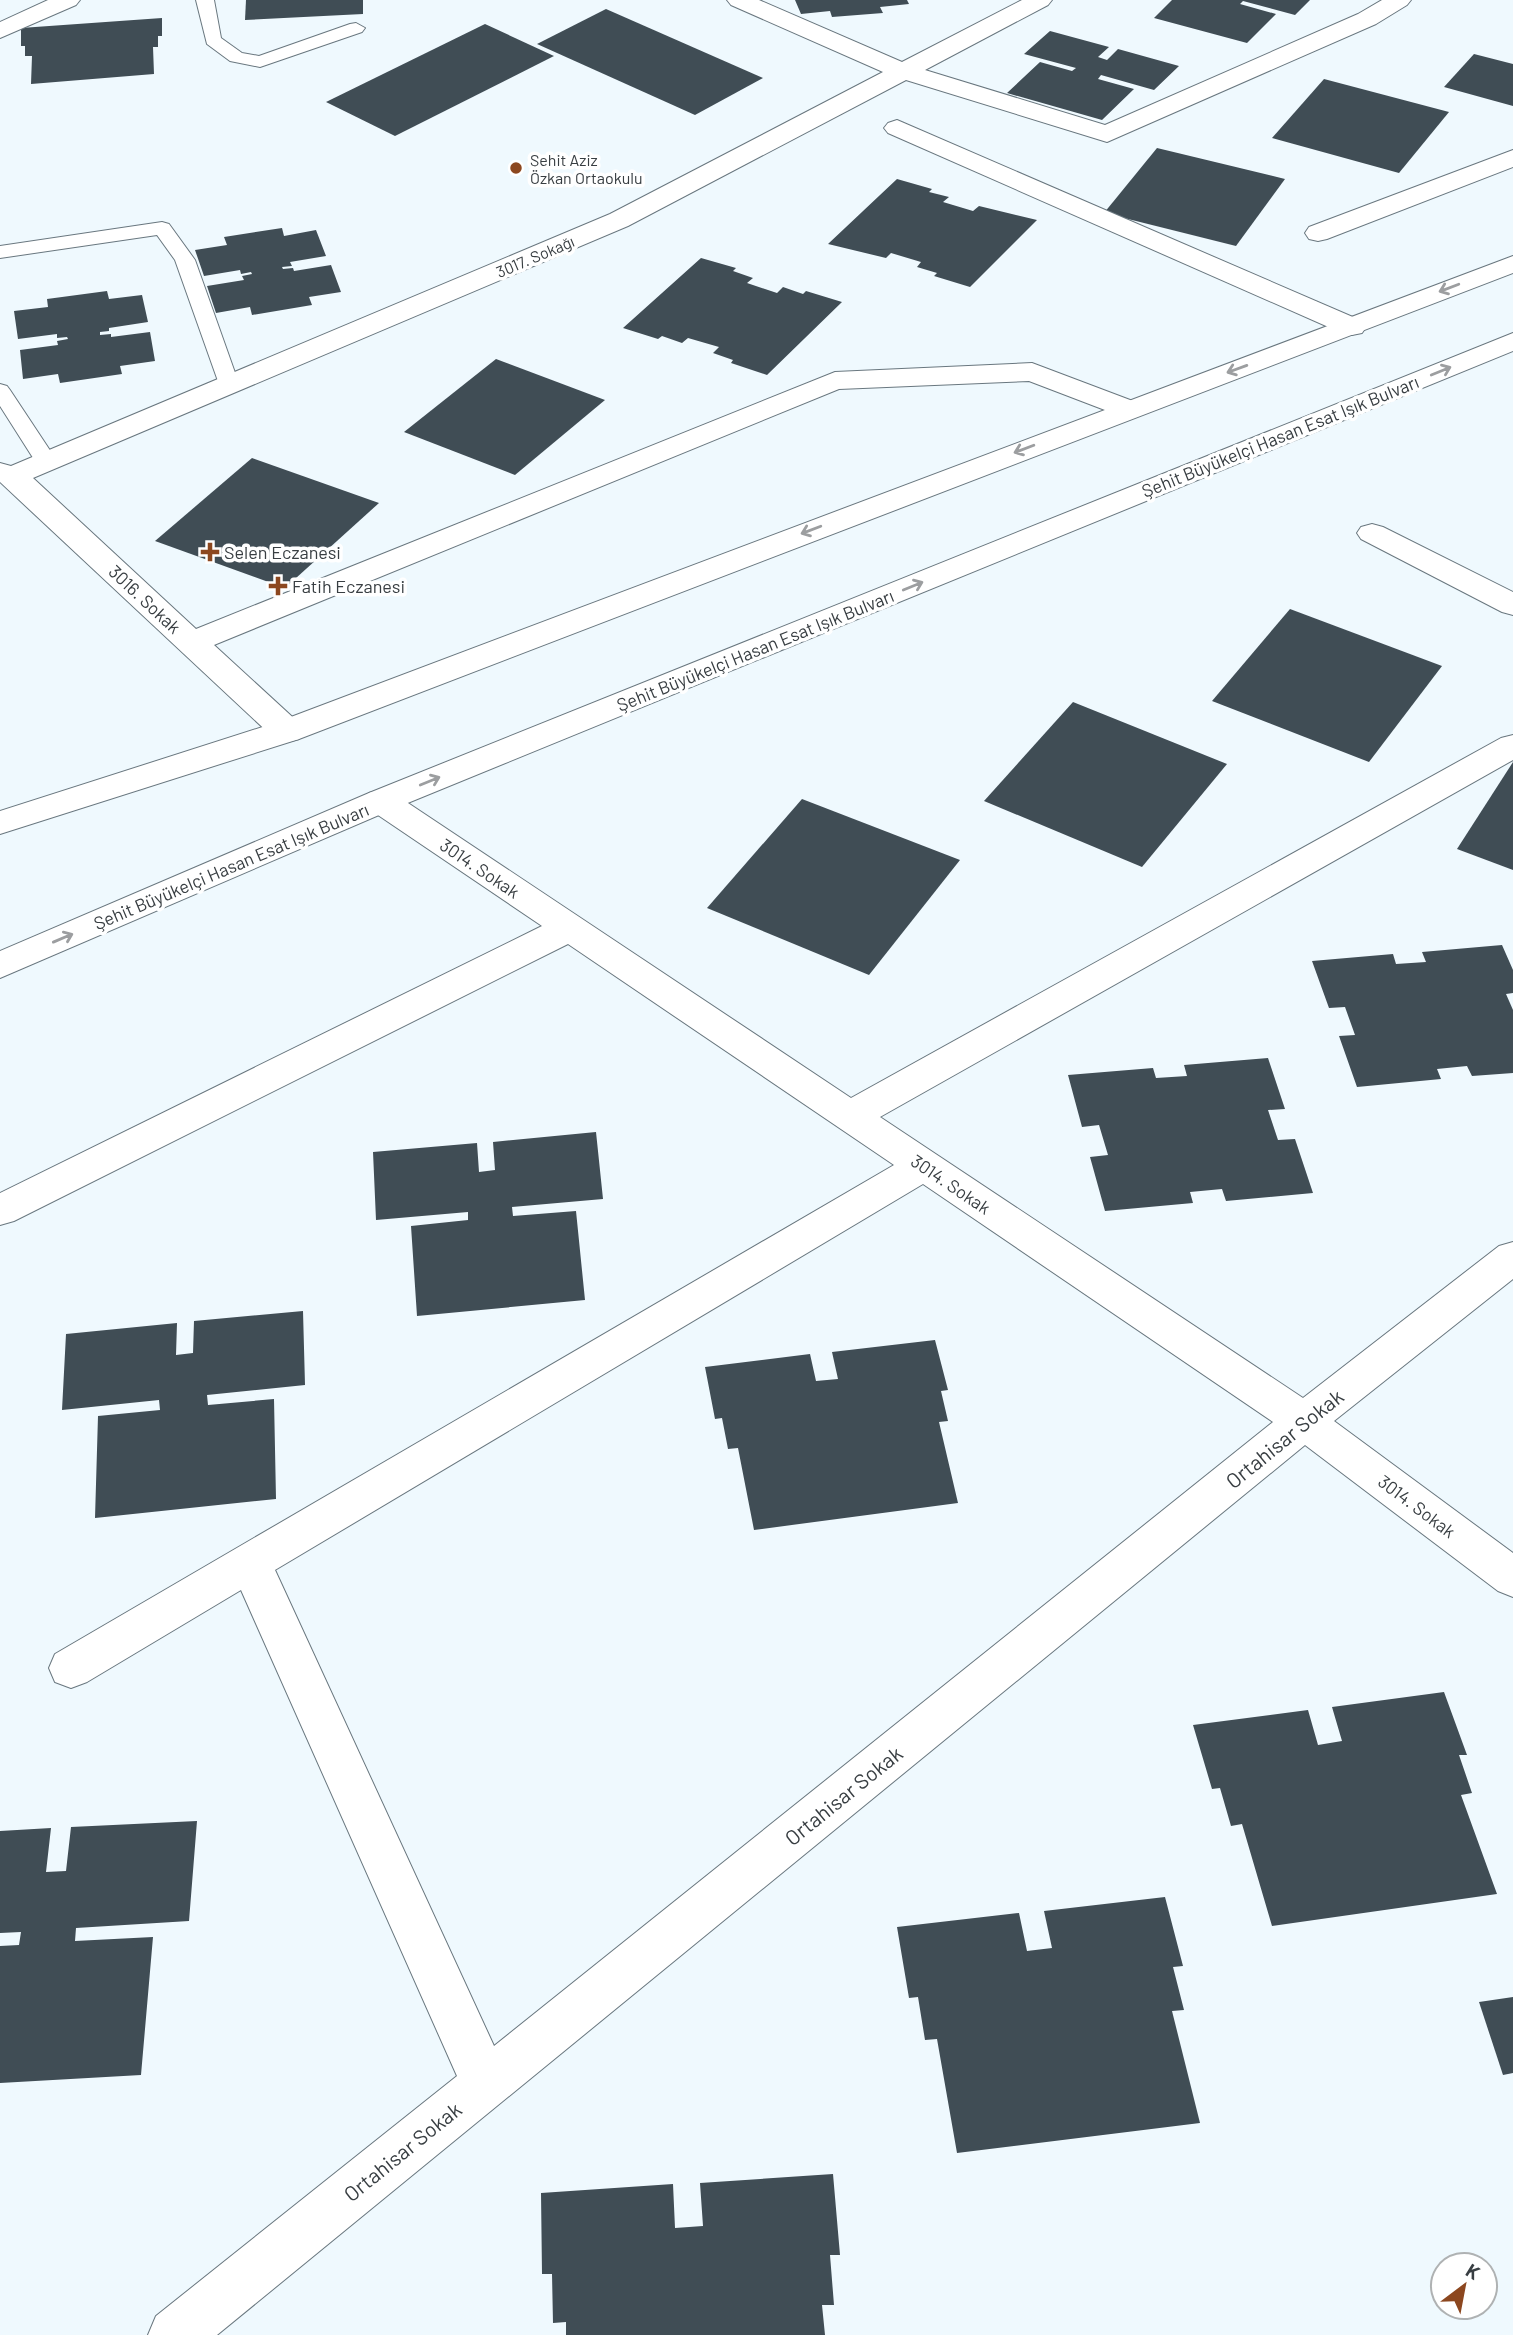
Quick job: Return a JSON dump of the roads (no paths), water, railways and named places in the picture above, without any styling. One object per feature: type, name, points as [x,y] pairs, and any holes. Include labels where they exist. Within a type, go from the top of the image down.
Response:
[{"type":"street","points":[[0,31],[68,0]]},
{"type":"street","points":[[739,0],[902,71],[1107,134],[1367,19],[1399,0]]},
{"type":"street","name":"3017. Sokağı","points":[[6,473],[46,461],[620,220],[1040,0]]},
{"type":"street","points":[[897,128],[1352,327]]},
{"type":"street","points":[[1318,233],[1513,158]]},
{"type":"street","points":[[0,823],[287,731],[1513,264]]},
{"type":"street","name":"Şehit Büyükelçi Hasan Esat Işık Bulvarı","points":[[0,965],[381,801],[1513,341]]},
{"type":"street","points":[[192,642],[835,381],[1032,372],[1128,409]]},
{"type":"street","name":"3016. Sokak","points":[[6,473],[287,731]]},
{"type":"street","points":[[1372,533],[1513,605]]},
{"type":"street","points":[[850,1116],[1513,746]]},
{"type":"street","name":"3014. Sokak","points":[[381,801],[1304,1421],[1513,1578]]},
{"type":"street","points":[[0,1210],[569,928]]},
{"type":"street","points":[[71,1668],[923,1166]]},
{"type":"street","name":"Ortahisar Sokak","points":[[175,2335],[1304,1421],[1513,1257]]},
{"type":"street","points":[[250,1562],[486,2084]]},
{"type":"lane","points":[[205,0],[214,40],[236,57],[260,62],[356,28]]},
{"type":"lane","points":[[0,252],[162,228],[184,260],[229,384]]},
{"type":"lane","points":[[0,390],[46,461]]},
{"type":"place","name":"Şehit Aziz Özkan Ortaokulu","points":[[516,168]]},
{"type":"place","name":"Selen Eczanesi","points":[[210,552]]},
{"type":"place","name":"Fatih Eczanesi","points":[[278,586]]}]
